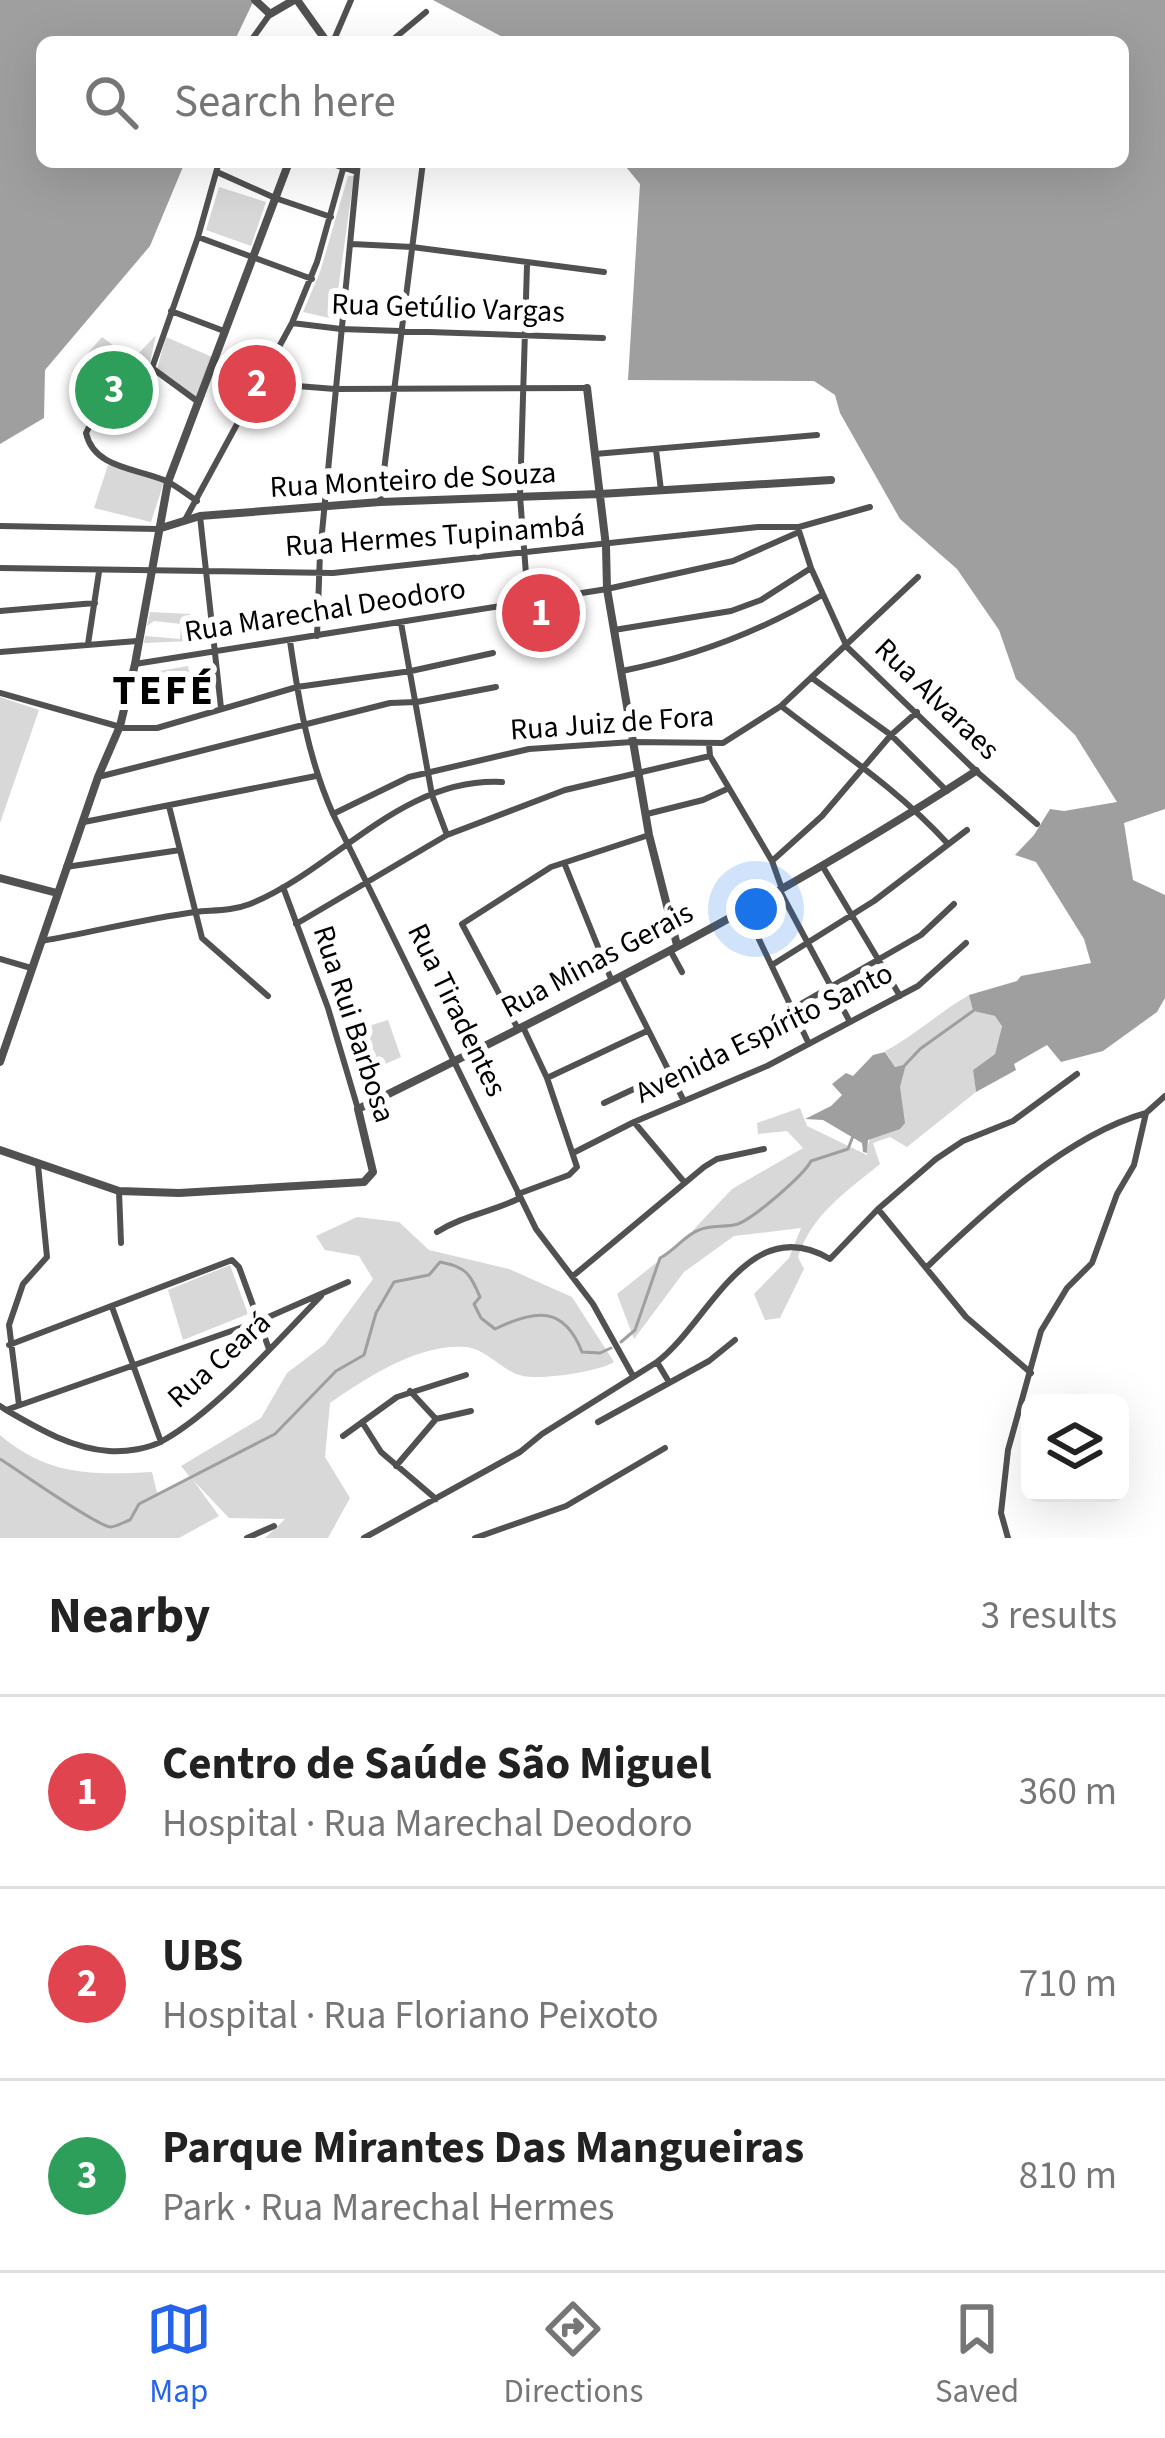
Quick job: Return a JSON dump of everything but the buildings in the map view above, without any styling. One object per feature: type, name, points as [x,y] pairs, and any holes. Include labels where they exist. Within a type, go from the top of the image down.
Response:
[{"type":"street","points":[[255,0],[270,14]]},
{"type":"street","points":[[254,36],[270,14],[296,0],[325,36]]},
{"type":"street","points":[[333,36],[352,0]]},
{"type":"street","points":[[397,36],[426,12]]},
{"type":"street","points":[[217,168],[152,368],[92,421],[86,433],[88,445],[103,460],[168,482],[197,500],[221,708]]},
{"type":"street","points":[[219,168],[274,198],[331,217]]},
{"type":"street","points":[[0,1062],[120,726],[168,482],[286,168]]},
{"type":"street","points":[[185,520],[312,279],[343,168]]},
{"type":"street","points":[[350,168],[357,172]]},
{"type":"street","points":[[317,638],[324,508],[357,168]]},
{"type":"street","points":[[380,502],[422,168]]},
{"type":"street","points":[[198,237],[312,279]]},
{"type":"street","points":[[351,244],[604,272]]},
{"type":"street","points":[[527,265],[520,496],[528,600]]},
{"type":"street","points":[[171,311],[227,332]]},
{"type":"street","name":"Rua Getúlio Vargas","points":[[292,323],[400,332],[603,338]]},
{"type":"street","points":[[152,368],[200,403]]},
{"type":"street","points":[[212,372],[259,383],[335,389],[587,388],[607,546],[607,589],[649,835],[682,972]]},
{"type":"street","points":[[595,454],[817,435]]},
{"type":"street","points":[[656,449],[661,490]]},
{"type":"street","name":"Rua Monteiro de Souza","points":[[0,526],[158,529],[200,516],[380,502],[831,480]]},
{"type":"street","name":"Rua Hermes Tupinambá","points":[[0,568],[319,572],[758,527],[799,529],[870,507]]},
{"type":"street","name":"Rua Alvaraes","points":[[799,529],[811,568],[848,647],[1037,824]]},
{"type":"street","name":"Rua Marechal Deodoro","points":[[135,664],[607,589],[733,561],[799,529]]},
{"type":"street","points":[[614,630],[730,611],[761,600],[811,568]]},
{"type":"street","points":[[88,644],[99,572]]},
{"type":"street","name":"Rua Juiz de Fora","points":[[333,814],[428,772],[529,749],[632,742],[723,743],[782,706],[918,578]]},
{"type":"street","points":[[622,671],[668,662],[771,625],[823,595]]},
{"type":"street","points":[[0,611],[95,603]]},
{"type":"street","points":[[401,623],[432,795],[447,835]]},
{"type":"street","points":[[0,652],[137,640]]},
{"type":"street","name":"Rua Tiradentes","points":[[290,641],[302,726],[333,814],[545,1245],[574,1276],[633,1377]]},
{"type":"street","points":[[0,693],[120,726],[157,728],[297,687],[411,671],[493,653]]},
{"type":"street","points":[[812,678],[891,735],[947,790]]},
{"type":"street","points":[[98,777],[390,703],[496,687]]},
{"type":"street","points":[[782,706],[866,766],[948,844]]},
{"type":"street","points":[[772,861],[822,816],[891,735],[917,712]]},
{"type":"street","points":[[709,744],[710,756],[772,861],[781,890],[850,1022]]},
{"type":"street","points":[[296,924],[447,835],[565,790],[710,756]]},
{"type":"street","name":"Rua Minas Gerais","points":[[358,1109],[824,867],[976,771]]},
{"type":"street","points":[[84,822],[316,776]]},
{"type":"street","points":[[42,940],[238,908],[284,887],[413,800],[488,781],[502,782]]},
{"type":"street","points":[[647,814],[704,800],[727,789]]},
{"type":"street","points":[[168,805],[206,943],[268,996]]},
{"type":"street","points":[[772,965],[854,914],[967,830]]},
{"type":"street","points":[[437,1232],[457,1220],[493,1212],[575,1172],[547,1078],[462,924],[550,867],[649,835]]},
{"type":"street","points":[[67,867],[180,850]]},
{"type":"street","points":[[565,865],[615,977],[684,1101]]},
{"type":"street","points":[[824,867],[899,995]]},
{"type":"street","points":[[0,878],[57,893]]},
{"type":"street","name":"Rua Rui Barbosa","points":[[119,1190],[275,1189],[358,1183],[371,1177],[358,1109],[328,1008],[284,887]]},
{"type":"street","points":[[792,1009],[921,934],[954,904]]},
{"type":"street","points":[[745,910],[809,1045]]},
{"type":"street","name":"Avenida Espírito Santo","points":[[573,1153],[809,1045],[925,982],[966,943]]},
{"type":"street","points":[[0,959],[31,968]]},
{"type":"street","points":[[547,1078],[649,1031]]},
{"type":"street","points":[[604,1103],[670,1072]]},
{"type":"street","points":[[364,1538],[520,1452],[542,1433],[657,1362],[674,1349],[738,1270],[783,1246],[806,1246],[830,1259],[878,1209],[950,1149],[1013,1120],[1077,1074]]},
{"type":"street","points":[[926,1268],[1048,1165],[1118,1121],[1146,1113],[1165,1096]]},
{"type":"street","points":[[1008,1538],[1001,1513],[1008,1450],[1046,1318],[1091,1263],[1117,1194],[1134,1165],[1146,1113]]},
{"type":"street","points":[[634,1122],[685,1183]]},
{"type":"street","points":[[574,1276],[717,1159],[764,1149]]},
{"type":"street","points":[[0,1150],[119,1190],[121,1244]]},
{"type":"street","points":[[19,1405],[9,1325],[23,1284],[47,1258],[38,1165]]},
{"type":"street","points":[[878,1209],[966,1317],[1031,1373]]},
{"type":"street","points":[[9,1345],[232,1260],[269,1349]]},
{"type":"street","points":[[3,1408],[133,1368],[348,1282]]},
{"type":"street","name":"Rua Ceará","points":[[3,1408],[57,1438],[94,1449],[115,1451],[161,1442],[269,1349],[321,1296]]},
{"type":"street","points":[[112,1307],[161,1442]]},
{"type":"street","points":[[598,1422],[710,1361],[735,1340]]},
{"type":"street","points":[[657,1362],[669,1382]]},
{"type":"street","points":[[343,1436],[410,1391],[466,1375]]},
{"type":"street","points":[[410,1391],[436,1418]]},
{"type":"street","points":[[395,1466],[436,1418],[471,1412]]},
{"type":"street","points":[[362,1422],[395,1466],[436,1499]]},
{"type":"street","points":[[475,1538],[566,1506],[665,1448]]},
{"type":"street","points":[[247,1538],[274,1526]]},
{"type":"shaded area","points":[[0,0],[254,0],[237,36],[36,36],[36,168],[182,168],[150,246],[45,370],[44,418],[0,444]]},
{"type":"shaded area","points":[[433,0],[1165,0],[1165,809],[1124,823],[1133,880],[1165,895],[1165,998],[1157,1012],[1103,1051],[1061,1062],[1047,1045],[1014,1064],[1016,1070],[976,1092],[973,1070],[995,1054],[1002,1026],[995,1016],[973,1011],[969,995],[1021,976],[1091,963],[1084,939],[1036,862],[1015,855],[1050,809],[1117,802],[1075,735],[1016,679],[999,630],[957,569],[900,519],[840,413],[835,395],[814,381],[628,380],[640,184],[627,168],[1129,168],[1129,36],[501,36]]},
{"type":"shaded area","points":[[348,176],[354,176],[334,319],[303,312]]},
{"type":"shaded area","points":[[219,187],[266,202],[251,246],[206,230]]},
{"type":"shaded area","points":[[156,335],[149,367],[89,423],[82,413]]},
{"type":"shaded area","points":[[102,337],[114,346],[86,378],[75,368]]},
{"type":"shaded area","points":[[166,337],[212,357],[197,398],[157,369]]},
{"type":"shaded area","points":[[108,465],[164,482],[151,522],[94,508]]},
{"type":"shaded area","points":[[150,612],[190,614],[191,641],[144,643],[145,636],[180,639],[181,624],[154,621],[147,626]]},
{"type":"shaded area","points":[[188,666],[191,682],[158,688],[154,672]]},
{"type":"shaded area","points":[[0,697],[39,710],[0,823]]},
{"type":"shaded area","points":[[969,995],[973,1011],[995,1016],[1002,1025],[995,1054],[973,1070],[976,1092],[907,1147],[890,1137],[873,1143],[880,1164],[831,1205],[812,1228],[798,1257],[804,1269],[780,1318],[765,1320],[754,1294],[789,1258],[801,1228],[734,1236],[684,1272],[634,1339],[617,1294],[680,1244],[732,1189],[803,1148],[787,1131],[758,1134],[757,1123],[800,1108],[807,1126],[867,1155],[873,1131],[898,1088],[905,1064],[895,1067],[885,1051]]},
{"type":"shaded area","points":[[388,1020],[401,1057],[363,1074],[349,1032]]},
{"type":"shaded area","points":[[885,1052],[895,1067],[906,1064],[900,1087],[905,1123],[900,1129],[868,1140],[867,1153],[862,1143],[823,1120],[805,1119],[842,1095],[832,1084],[846,1073],[853,1076],[873,1055]]},
{"type":"shaded area","points":[[357,1217],[399,1222],[429,1250],[509,1269],[572,1297],[614,1362],[583,1372],[532,1377],[516,1374],[473,1348],[447,1347],[412,1356],[360,1383],[330,1403],[325,1457],[350,1498],[328,1538],[265,1538],[285,1519],[229,1518],[193,1480],[219,1516],[179,1538],[0,1538],[0,1435],[53,1466],[152,1472],[157,1493],[190,1477],[181,1466],[261,1418],[287,1373],[325,1344],[373,1279],[359,1256],[325,1250],[316,1236]]},
{"type":"shaded area","points":[[230,1265],[248,1314],[183,1340],[168,1290]]},
{"type":"waterway","points":[[904,1066],[973,1011]]},
{"type":"waterway","points":[[621,1342],[635,1330],[660,1258],[699,1230],[745,1220],[789,1186],[811,1161],[848,1149],[853,1136]]},
{"type":"waterway","points":[[0,1459],[103,1525],[130,1520],[139,1504],[275,1434],[336,1371],[364,1355],[376,1313],[394,1282],[429,1275],[440,1262],[470,1277],[480,1297],[474,1304],[481,1318],[495,1329],[523,1318],[547,1316],[567,1326],[582,1352],[611,1348]]},
{"type":"place","name":"UBS","points":[[257,384]]},
{"type":"place","name":"Parque Mirantes Das Mangueiras","points":[[114,390]]},
{"type":"place","name":"Centro de Saúde São Miguel","points":[[541,613]]},
{"type":"district","name":"TEFÉ","points":[[164,691]]}]
